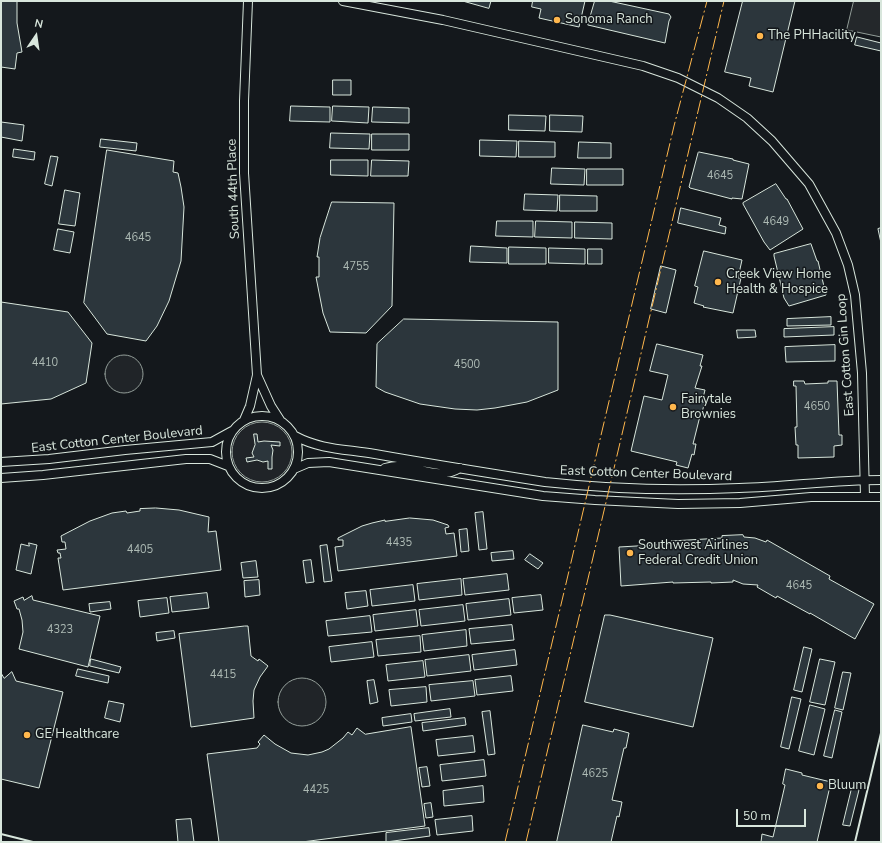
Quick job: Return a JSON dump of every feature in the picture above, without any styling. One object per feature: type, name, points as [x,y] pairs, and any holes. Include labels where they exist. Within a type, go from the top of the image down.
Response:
[{"type":"street","name":"South 44th Place","points":[[244,420],[250,406],[257,376],[244,173],[244,101],[248,1]]},
{"type":"street","name":"East Cotton Gin Loop","points":[[343,1],[443,20],[643,66],[663,72],[718,98],[747,118],[772,140],[809,184],[836,233],[848,265],[856,295],[862,373],[865,497]]},
{"type":"street","name":"South 44th Place","points":[[257,376],[271,406],[280,420]]},
{"type":"street","points":[[244,420],[260,416],[273,417],[280,420]]},
{"type":"street","name":"East Cotton Center Boulevard","points":[[1,462],[49,459],[206,443],[216,441],[232,431],[244,420]]},
{"type":"street","name":"East Cotton Center Boulevard","points":[[280,420],[288,426],[295,436],[306,442],[320,446],[373,453],[571,485],[678,489],[740,488],[881,480]]},
{"type":"street","name":"East Cotton Center Boulevard","points":[[228,466],[225,449],[226,442],[232,431]]},
{"type":"street","points":[[228,466],[240,481],[251,487],[268,488],[282,483],[288,478],[298,460],[298,444],[295,436]]},
{"type":"street","name":"East Cotton Center Boulevard","points":[[1,478],[44,475],[186,459],[210,459],[228,466]]},
{"type":"street","name":"East Cotton Center Boulevard","points":[[294,469],[302,465],[320,462],[376,469],[543,496],[595,500],[678,504],[740,502],[811,497],[881,498]]},
{"type":"street","points":[[376,469],[398,466],[444,474],[452,473],[460,468]]},
{"type":"shaded area","points":[[854,1],[881,1],[881,37],[847,30]]},
{"type":"shaded area","points":[[120,355],[128,355],[135,358],[140,363],[143,374],[140,385],[135,390],[128,393],[120,393],[113,390],[108,385],[105,378],[105,370],[108,363],[113,358]]},
{"type":"shaded area","points":[[262,422],[279,427],[287,435],[292,452],[287,469],[279,477],[262,482],[245,477],[237,469],[232,452],[237,435],[245,427]]},
{"type":"shaded area","points":[[297,678],[307,678],[319,685],[326,697],[326,707],[319,719],[307,726],[297,726],[289,722],[282,715],[278,707],[278,697],[282,689],[289,682]]},
{"type":"building","points":[[1,1],[17,1],[17,23],[22,52],[17,53],[15,69],[1,67]]},
{"type":"building","points":[[463,1],[491,1],[489,8]]},
{"type":"building","points":[[533,1],[585,1],[579,27],[539,18],[541,9],[532,7]]},
{"type":"building","points":[[595,1],[609,1],[669,14],[671,17],[665,43],[588,25]]},
{"type":"building","name":"The PHHacility","points":[[743,1],[795,1],[773,92],[749,86],[751,78],[725,72]]},
{"type":"building","points":[[857,37],[881,43],[881,51],[855,45]]},
{"type":"building","points":[[333,80],[351,80],[351,95],[333,95]]},
{"type":"building","points":[[291,106],[330,107],[330,122],[290,121]]},
{"type":"building","points":[[333,106],[369,107],[368,123],[332,121]]},
{"type":"building","points":[[373,107],[409,108],[409,123],[372,122]]},
{"type":"building","points":[[509,115],[546,116],[545,131],[509,130]]},
{"type":"building","points":[[550,115],[583,116],[582,132],[550,131]]},
{"type":"building","points":[[1,122],[24,125],[22,141],[1,137]]},
{"type":"building","points":[[331,133],[370,134],[369,149],[330,148]]},
{"type":"building","points":[[372,134],[409,134],[409,150],[372,150]]},
{"type":"building","points":[[101,139],[137,143],[136,151],[100,147]]},
{"type":"building","points":[[480,140],[517,141],[516,157],[480,156]]},
{"type":"building","points":[[519,141],[555,142],[555,157],[519,157]]},
{"type":"building","points":[[579,142],[611,143],[611,158],[578,158]]},
{"type":"building","points":[[14,149],[35,152],[34,160],[13,157]]},
{"type":"building","points":[[107,150],[174,161],[173,172],[178,173],[181,187],[184,207],[181,261],[169,301],[157,326],[146,341],[107,334],[84,303]]},
{"type":"building","points":[[699,152],[749,164],[742,199],[732,199],[689,187]]},
{"type":"building","points":[[51,156],[58,157],[52,186],[45,184]]},
{"type":"building","points":[[331,160],[368,160],[368,176],[331,175]]},
{"type":"building","points":[[372,160],[409,161],[408,176],[371,176]]},
{"type":"building","points":[[552,168],[585,169],[584,185],[551,184]]},
{"type":"building","points":[[587,169],[623,169],[623,185],[587,185]]},
{"type":"building","points":[[776,184],[787,199],[803,229],[770,250],[764,242],[743,203]]},
{"type":"building","points":[[65,190],[80,193],[75,226],[59,224]]},
{"type":"building","points":[[525,194],[558,195],[557,211],[524,210]]},
{"type":"building","points":[[560,195],[597,196],[597,211],[560,211]]},
{"type":"building","points":[[332,202],[394,203],[392,306],[366,333],[330,332],[323,313],[316,277],[319,277],[319,257],[317,257],[320,238]]},
{"type":"building","points":[[681,208],[721,218],[719,225],[726,227],[725,234],[678,223]]},
{"type":"building","points":[[497,221],[533,221],[533,237],[496,236]]},
{"type":"building","points":[[536,221],[572,222],[572,238],[535,237]]},
{"type":"building","points":[[575,222],[612,223],[612,239],[575,238]]},
{"type":"building","points":[[881,228],[881,243],[878,229]]},
{"type":"building","points":[[58,229],[74,232],[70,253],[54,250]]},
{"type":"building","points":[[811,244],[818,261],[826,295],[789,306],[784,298],[774,254]]},
{"type":"building","points":[[471,246],[507,248],[507,263],[470,262]]},
{"type":"building","points":[[509,247],[546,248],[546,264],[509,264]]},
{"type":"building","points":[[549,248],[585,249],[585,264],[549,263]]},
{"type":"building","points":[[588,249],[602,249],[602,264],[588,264]]},
{"type":"building","name":"Creek View Home Health & Hospice","points":[[704,251],[742,260],[738,278],[741,278],[733,313],[703,307],[704,306],[694,303],[698,287],[695,286]]},
{"type":"building","points":[[661,266],[676,270],[666,313],[651,309]]},
{"type":"building","points":[[1,302],[68,312],[92,343],[86,383],[51,399],[1,404]]},
{"type":"building","points":[[831,317],[831,325],[787,326],[787,319]]},
{"type":"building","points":[[404,319],[558,322],[558,390],[527,402],[477,410],[455,409],[420,404],[385,392],[376,387],[377,344]]},
{"type":"building","points":[[834,327],[834,335],[784,337],[784,329]]},
{"type":"building","points":[[737,330],[755,330],[756,337],[738,338]]},
{"type":"building","name":"Fairytale Brownies","points":[[657,344],[703,355],[700,366],[702,366],[695,388],[705,390],[702,402],[705,402],[693,444],[696,444],[694,455],[692,454],[688,468],[676,465],[677,462],[631,451],[644,396],[662,400],[668,375],[650,371]]},
{"type":"building","points":[[835,345],[835,361],[786,362],[785,347]]},
{"type":"building","points":[[794,381],[804,381],[805,384],[837,381],[839,435],[842,435],[842,445],[834,446],[834,457],[798,458],[798,445],[796,445],[795,427],[797,427],[796,386],[794,386]]},
{"type":"building","points":[[254,434],[257,434],[258,442],[280,442],[280,446],[271,445],[273,450],[272,469],[268,469],[268,461],[263,462],[257,460],[247,462],[246,458],[254,457],[252,453],[255,445]]},
{"type":"building","points":[[156,508],[179,510],[209,517],[208,532],[216,531],[221,570],[63,590],[58,558],[61,558],[60,553],[58,553],[57,550],[66,549],[65,542],[62,542],[61,536],[90,521],[112,513],[126,511],[127,513],[140,511],[140,509]]},
{"type":"building","points":[[483,512],[487,549],[479,550],[475,513]]},
{"type":"building","points":[[410,518],[433,520],[448,525],[449,527],[445,528],[446,534],[454,533],[457,556],[338,571],[335,547],[343,546],[343,540],[338,540],[338,538],[362,526],[372,523],[385,520]]},
{"type":"building","points":[[467,529],[469,551],[461,552],[459,530]]},
{"type":"building","points":[[743,535],[744,537],[755,538],[766,542],[767,540],[830,576],[829,579],[874,604],[855,639],[810,613],[777,596],[776,598],[757,587],[758,585],[743,584],[733,580],[733,582],[673,582],[621,586],[619,547],[671,544],[671,541],[722,538],[722,536]]},
{"type":"building","points":[[29,543],[37,545],[31,574],[16,570],[21,544],[29,546]]},
{"type":"building","points":[[327,545],[332,581],[324,582],[320,546]]},
{"type":"building","points":[[513,551],[514,559],[492,561],[491,553]]},
{"type":"building","points":[[530,554],[543,563],[538,569],[525,560]]},
{"type":"building","points":[[311,560],[314,582],[306,583],[303,561]]},
{"type":"building","points":[[256,561],[258,577],[243,578],[241,563]]},
{"type":"building","points":[[507,574],[509,590],[465,595],[463,579]]},
{"type":"building","points":[[461,579],[462,595],[419,600],[417,584]]},
{"type":"building","points":[[259,580],[260,595],[245,597],[244,581]]},
{"type":"building","points":[[413,585],[415,601],[372,606],[370,590]]},
{"type":"building","points":[[366,591],[368,606],[347,609],[345,593]]},
{"type":"building","points":[[207,593],[209,608],[172,612],[170,597]]},
{"type":"building","points":[[541,595],[543,610],[514,613],[512,598]]},
{"type":"building","points":[[32,596],[33,600],[100,616],[88,667],[19,649],[23,632],[22,620],[19,609],[17,609],[14,601],[23,597],[24,600]]},
{"type":"building","points":[[167,598],[169,613],[140,617],[138,601]]},
{"type":"building","points":[[509,599],[511,615],[468,620],[466,604]]},
{"type":"building","points":[[110,602],[111,609],[90,612],[89,604]]},
{"type":"building","points":[[463,605],[465,621],[421,626],[419,610]]},
{"type":"building","points":[[416,610],[418,626],[375,631],[373,615]]},
{"type":"building","points":[[605,615],[713,638],[693,727],[585,702]]},
{"type":"building","points":[[370,616],[372,632],[328,636],[326,621]]},
{"type":"building","points":[[512,625],[514,640],[471,644],[469,629]]},
{"type":"building","points":[[248,626],[251,656],[258,661],[259,659],[268,666],[260,677],[254,690],[254,718],[191,727],[179,634]]},
{"type":"building","points":[[466,630],[467,646],[424,651],[422,635]]},
{"type":"building","points":[[174,631],[175,638],[157,641],[156,633]]},
{"type":"building","points":[[420,636],[421,652],[378,656],[376,640]]},
{"type":"building","points":[[372,642],[374,657],[331,662],[329,647]]},
{"type":"building","points":[[804,647],[812,649],[802,692],[794,690]]},
{"type":"building","points":[[515,650],[517,665],[474,670],[472,655]]},
{"type":"building","points":[[469,655],[471,671],[427,676],[425,660]]},
{"type":"building","points":[[91,659],[121,667],[119,673],[90,666]]},
{"type":"building","points":[[820,659],[835,662],[825,705],[810,702]]},
{"type":"building","points":[[423,661],[425,677],[388,681],[386,665]]},
{"type":"building","points":[[78,669],[109,676],[108,683],[76,676]]},
{"type":"building","name":"GE Healthcare","points":[[12,672],[16,681],[63,692],[39,788],[1,779],[1,673],[4,678]]},
{"type":"building","points":[[843,672],[851,673],[843,710],[835,708]]},
{"type":"building","points":[[511,676],[513,691],[477,695],[475,680]]},
{"type":"building","points":[[374,680],[378,702],[370,704],[367,681]]},
{"type":"building","points":[[473,681],[475,696],[431,701],[429,685]]},
{"type":"building","points":[[426,687],[427,702],[391,706],[389,690]]},
{"type":"building","points":[[792,697],[801,699],[789,749],[781,747]]},
{"type":"building","points":[[109,701],[124,704],[120,722],[105,718]]},
{"type":"building","points":[[810,705],[825,709],[814,755],[799,751]]},
{"type":"building","points":[[450,709],[451,717],[415,721],[414,714]]},
{"type":"building","points":[[835,710],[842,712],[832,758],[824,756]]},
{"type":"building","points":[[490,711],[495,754],[488,755],[482,712]]},
{"type":"building","points":[[411,714],[412,722],[383,726],[382,718]]},
{"type":"building","points":[[465,718],[466,725],[423,731],[422,723]]},
{"type":"building","points":[[583,725],[613,732],[614,729],[629,733],[612,800],[622,802],[611,842],[557,842]]},
{"type":"building","points":[[411,727],[425,826],[302,842],[219,842],[207,754],[257,748],[260,744],[258,742],[264,735],[275,744],[291,753],[308,755],[329,749],[348,732],[352,735],[357,728],[365,734]]},
{"type":"building","points":[[473,736],[475,752],[438,756],[436,740]]},
{"type":"building","points":[[484,760],[486,776],[442,781],[440,765]]},
{"type":"building","points":[[427,767],[430,786],[422,787],[419,768]]},
{"type":"building","points":[[786,769],[802,773],[802,775],[831,782],[817,842],[761,842],[762,834],[773,837],[785,785],[783,784]]},
{"type":"building","points":[[483,786],[484,802],[444,806],[443,791]]},
{"type":"building","points":[[852,788],[859,790],[850,826],[843,825]]},
{"type":"building","points":[[431,803],[433,817],[426,818],[424,804]]},
{"type":"building","points":[[472,816],[473,831],[437,835],[435,820]]},
{"type":"building","points":[[191,819],[194,842],[178,842],[176,820]]},
{"type":"building","points":[[429,828],[430,836],[386,842],[386,833]]},
{"type":"wall","points":[[855,842],[881,733]]},
{"type":"wall","points":[[1,834],[33,842]]},
{"type":"power","points":[[505,842],[674,126],[707,1]]},
{"type":"power","points":[[526,842],[724,1]]},
{"type":"place","name":"Sonoma Ranch","points":[[557,20]]},
{"type":"place","name":"The PHHacility","points":[[760,36]]},
{"type":"place","name":"Creek View Home Health & Hospice","points":[[718,282]]},
{"type":"place","name":"Fairytale Brownies","points":[[673,407]]},
{"type":"place","name":"Southwest Airlines Federal Credit Union","points":[[630,553]]},
{"type":"place","name":"GE Healthcare","points":[[27,735]]},
{"type":"place","name":"Bluum","points":[[820,786]]}]
